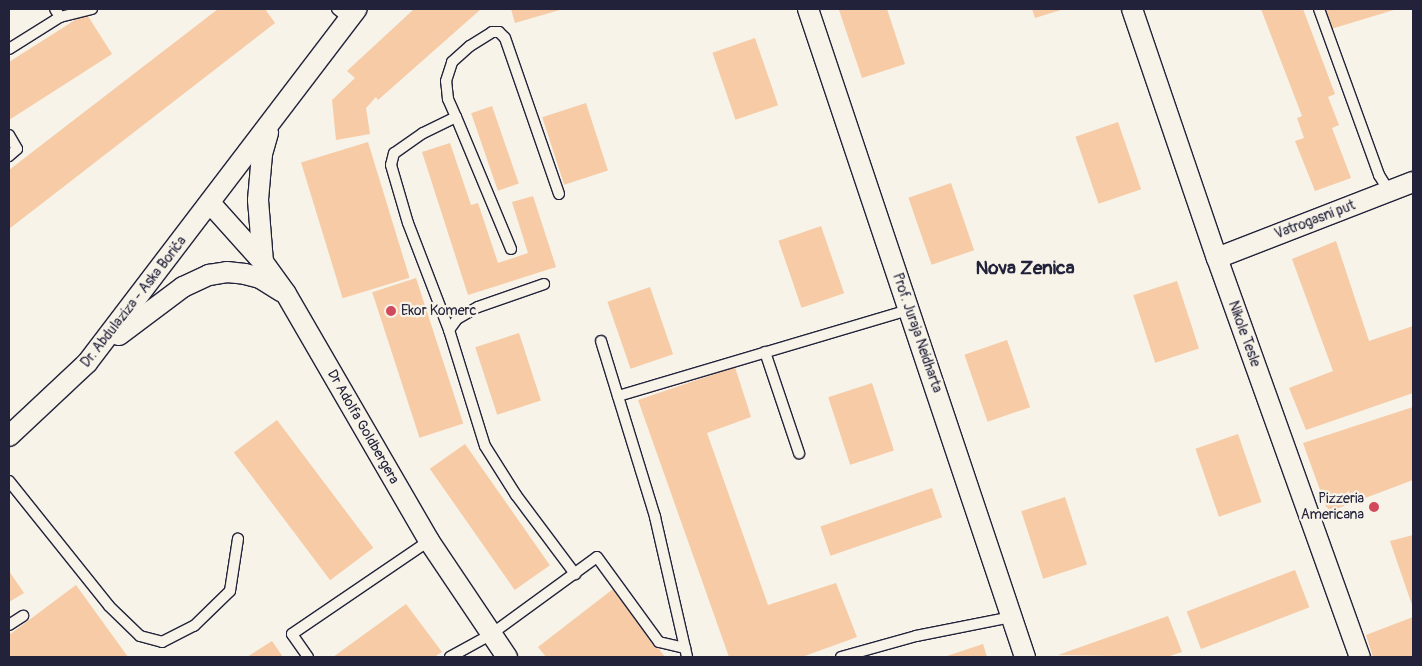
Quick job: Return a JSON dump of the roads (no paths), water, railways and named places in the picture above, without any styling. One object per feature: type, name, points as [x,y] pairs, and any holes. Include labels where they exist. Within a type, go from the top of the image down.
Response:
[{"type":"street","name":"Prof. Juraja Neidharta","points":[[808,9],[1025,657]]},
{"type":"street","name":"Nikole Tesle","points":[[1132,9],[1217,258],[1360,657]]},
{"type":"street","points":[[263,262],[259,179],[270,125],[347,12]]},
{"type":"street","name":"Dr. Abdulaziza - Aska Borića","points":[[9,436],[87,363],[270,125]]},
{"type":"street","name":"Vatrogasni put","points":[[1217,258],[1413,182]]},
{"type":"street","name":"Dr Adolfa Goldbergera","points":[[210,203],[263,262],[286,294],[429,541],[490,635],[507,657]]},
{"type":"street","points":[[87,363],[155,306],[183,287],[209,275],[227,272],[245,274],[260,278],[286,294]]},
{"type":"lane","points":[[9,49],[58,13],[92,9]]},
{"type":"lane","points":[[1319,9],[1379,175],[1389,191]]},
{"type":"lane","points":[[511,249],[448,99],[446,81],[452,62],[470,46],[492,32],[500,32],[505,38],[559,194]]},
{"type":"lane","points":[[456,117],[423,133],[394,153],[391,165],[408,223],[449,330],[485,446],[516,495],[575,574]]},
{"type":"lane","points":[[9,135],[17,148],[9,156]]},
{"type":"lane","points":[[449,330],[458,319],[478,307],[544,284]]},
{"type":"lane","points":[[618,396],[909,310]]},
{"type":"lane","points":[[601,342],[655,517],[686,653]]},
{"type":"lane","points":[[765,352],[799,454]]},
{"type":"lane","points":[[9,481],[108,606],[140,636],[162,642],[194,626],[230,591],[238,539]]},
{"type":"lane","points":[[308,657],[292,634],[429,541]]},
{"type":"lane","points":[[450,657],[490,635],[597,557],[659,642],[686,653]]},
{"type":"lane","points":[[9,625],[23,616]]},
{"type":"lane","points":[[841,657],[916,636],[1012,617]]},
{"type":"place","name":"Ekor Komerc","points":[[391,311]]},
{"type":"place","name":"Pizzeria Americana","points":[[1374,507]]},
{"type":"district","name":"Nova Zenica","points":[[1025,269]]}]
